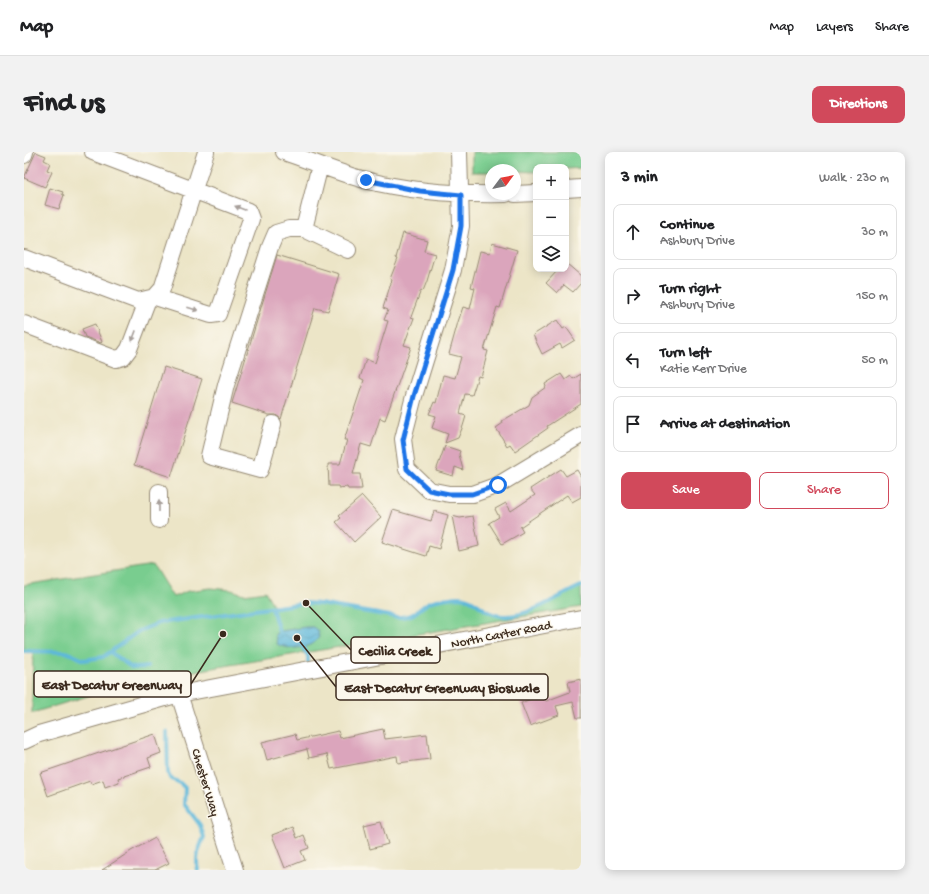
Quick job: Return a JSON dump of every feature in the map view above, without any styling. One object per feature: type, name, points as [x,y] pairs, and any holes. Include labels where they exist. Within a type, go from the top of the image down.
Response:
[{"type":"street","points":[[24,258],[138,301],[152,298],[211,315],[218,314],[251,219],[248,211],[93,152]]},
{"type":"street","points":[[24,324],[116,359],[123,357],[129,348],[152,298],[162,289],[206,152]]},
{"type":"street","points":[[284,152],[366,180],[420,191],[461,195],[485,194]]},
{"type":"street","points":[[459,152],[461,226],[453,270],[414,396],[403,440],[401,473],[429,490],[449,494],[472,494],[498,485],[581,435]]},
{"type":"street","points":[[304,228],[320,165]]},
{"type":"street","points":[[569,189],[581,188]]},
{"type":"street","points":[[521,193],[533,192]]},
{"type":"street","points":[[273,424],[260,470],[209,456],[226,385],[270,247],[276,233],[289,229],[304,228],[316,236],[348,250]]},
{"type":"street","points":[[159,492],[159,520]]},
{"type":"street","name":"North Carter Road","points":[[24,741],[39,734],[179,694],[581,618]]},
{"type":"street","name":"Chester Way","points":[[179,694],[235,870]]},
{"type":"green space","points":[[472,152],[581,152],[581,168],[569,169],[569,164],[533,164],[533,172],[521,171],[521,164],[485,164],[485,172],[472,172]]},
{"type":"green space","points":[[153,565],[173,597],[188,591],[211,588],[231,590],[244,594],[265,591],[275,608],[306,603],[403,617],[411,615],[428,603],[458,597],[472,601],[488,612],[504,616],[515,615],[538,608],[581,586],[581,607],[140,680],[32,713],[33,650],[24,651],[24,585]]},
{"type":"water","points":[[313,627],[318,631],[319,637],[316,641],[300,648],[288,648],[277,644],[275,634],[281,631]]},
{"type":"building","points":[[36,152],[46,156],[44,160],[50,163],[47,170],[52,172],[45,187],[24,178]]},
{"type":"building","points":[[50,188],[63,192],[62,194],[64,195],[59,209],[45,205]]},
{"type":"building","points":[[403,233],[427,240],[424,251],[435,254],[427,281],[423,291],[421,290],[411,317],[414,318],[404,345],[411,347],[385,420],[380,418],[371,447],[361,444],[353,474],[360,474],[362,489],[348,489],[347,487],[339,488],[338,486],[329,486],[328,464],[340,464],[347,440],[344,440],[364,380],[360,378],[366,359],[375,363],[388,321],[384,320],[388,310],[383,308],[392,280],[390,279],[398,259],[396,258]]},
{"type":"building","points":[[492,243],[517,250],[500,308],[497,307],[484,350],[488,351],[481,377],[478,376],[472,395],[465,394],[460,414],[466,416],[463,426],[458,438],[445,443],[448,434],[432,428],[436,416],[429,414],[434,402],[436,403],[443,375],[455,378],[461,357],[449,354],[463,307],[470,309],[475,288],[471,287],[480,251],[490,253]]},
{"type":"building","points":[[277,255],[339,274],[328,311],[315,308],[281,419],[276,415],[269,415],[232,403]]},
{"type":"building","points":[[569,266],[581,276],[581,283],[573,292],[564,285],[557,293],[546,283],[556,272],[569,272]]},
{"type":"building","points":[[557,320],[563,329],[566,327],[575,340],[562,348],[560,344],[542,354],[533,335]]},
{"type":"building","points":[[95,324],[102,342],[101,343],[85,337],[82,329]]},
{"type":"building","points":[[164,367],[202,379],[171,477],[134,465]]},
{"type":"building","points":[[561,374],[565,380],[571,376],[573,379],[581,374],[581,404],[547,426],[548,428],[515,451],[510,444],[507,446],[496,428],[503,423],[502,421],[529,405],[532,397],[546,387],[545,384]]},
{"type":"building","points":[[445,446],[460,451],[459,454],[463,470],[455,467],[453,476],[436,471]]},
{"type":"building","points":[[561,469],[566,476],[577,470],[581,477],[581,497],[572,502],[567,495],[520,527],[523,532],[502,544],[489,523],[499,517],[495,509],[506,503],[511,511],[535,495],[530,489]]},
{"type":"building","points":[[362,496],[381,517],[354,542],[336,522],[341,518],[339,516]]},
{"type":"building","points":[[393,510],[431,521],[434,511],[448,515],[439,549],[429,546],[426,556],[382,542]]},
{"type":"building","points":[[452,516],[460,518],[473,516],[479,546],[459,551]]},
{"type":"building","points":[[581,679],[581,718],[577,718],[573,702],[556,706],[559,715],[530,726],[521,703],[543,694],[546,701],[570,692],[568,682]]},
{"type":"building","points":[[383,729],[385,739],[427,734],[430,759],[398,763],[397,756],[331,769],[327,754],[309,758],[307,749],[267,760],[262,742],[295,734],[297,740],[338,731],[340,738]]},
{"type":"building","points":[[155,734],[161,753],[148,758],[151,767],[118,778],[119,782],[105,787],[103,780],[91,784],[90,781],[48,796],[40,773]]},
{"type":"building","points":[[381,821],[388,844],[370,849],[364,825]]},
{"type":"building","points":[[293,827],[297,838],[304,835],[309,848],[301,851],[305,860],[285,868],[272,835]]},
{"type":"building","points":[[155,838],[169,863],[155,870],[102,870],[131,851]]},
{"type":"waterway","points":[[24,651],[66,652],[84,660],[103,657],[139,631],[159,623],[306,603],[403,617],[411,615],[428,603],[458,597],[468,599],[493,614],[504,616],[515,615],[538,608],[581,586]]},
{"type":"waterway","points":[[272,608],[279,632]]},
{"type":"waterway","points":[[302,646],[308,656],[308,662]]},
{"type":"waterway","points":[[110,652],[132,668],[148,667]]},
{"type":"waterway","points":[[167,732],[168,773],[170,778],[180,783],[185,788],[184,804],[200,825],[204,837],[198,853],[198,870]]},
{"type":"place","name":"Cecilia Creek","points":[[306,603]]},
{"type":"place","name":"East Decatur Greenway","points":[[223,634]]},
{"type":"place","name":"East Decatur Greenway Bioswale","points":[[297,638]]},
{"type":"route","points":[[366,180],[420,191],[461,195],[461,226],[453,270],[414,396],[403,440],[407,469],[429,490],[449,494],[472,494],[498,485]]}]
